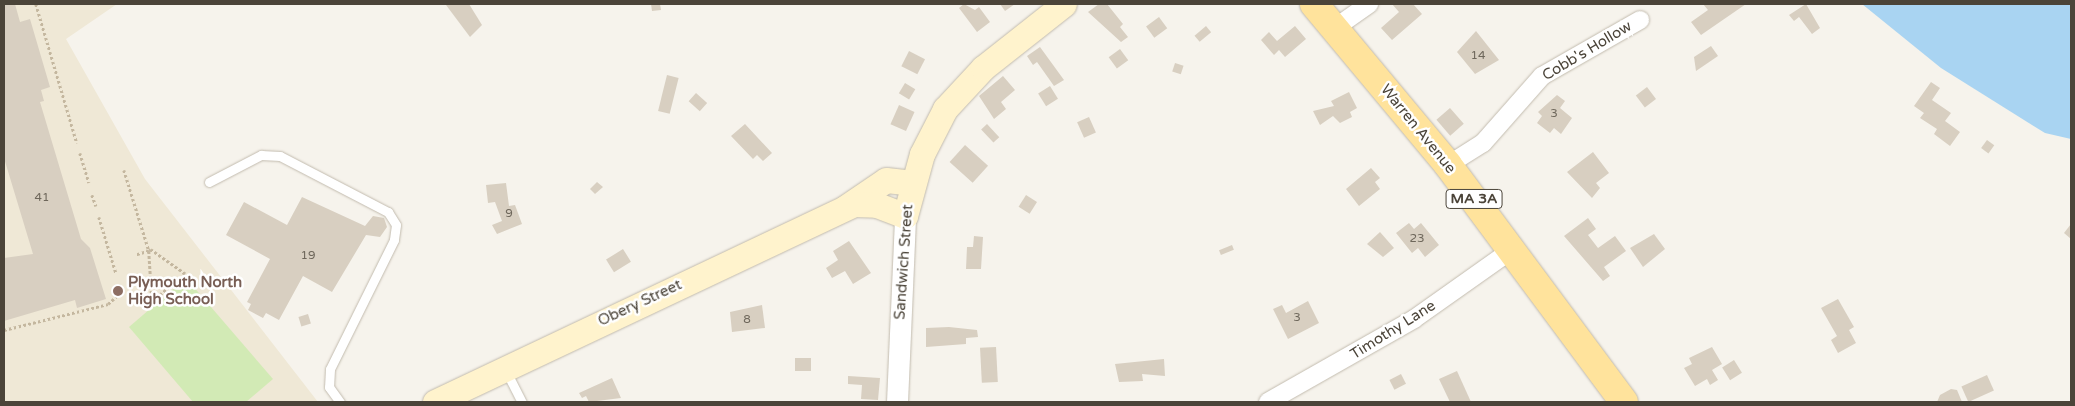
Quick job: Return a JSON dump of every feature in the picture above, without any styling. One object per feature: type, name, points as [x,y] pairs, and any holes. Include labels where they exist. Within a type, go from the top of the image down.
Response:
[{"type":"main road","name":"Sandwich Street","points":[[906,216],[912,183],[933,128],[957,94],[1064,4]]},
{"type":"main road","name":"Warren Avenue","points":[[1314,4],[1448,165],[1513,249],[1624,402]]},
{"type":"main road","name":"Obery Street","points":[[446,400],[505,368],[846,208],[886,180],[912,183]]},
{"type":"main road","name":"Obery Street","points":[[846,208],[871,204],[906,216]]},
{"type":"street","points":[[1335,28],[1369,4]]},
{"type":"street","name":"Cobb's Hollow","points":[[1448,165],[1482,143],[1542,76],[1640,20]]},
{"type":"street","name":"Sandwich Street","points":[[897,402],[906,216]]},
{"type":"street","name":"Timothy Lane","points":[[1268,402],[1414,318],[1513,249]]},
{"type":"lane","points":[[209,182],[261,155],[280,156],[388,212],[396,225],[394,240],[330,369],[329,387],[340,402]]},
{"type":"lane","points":[[505,368],[522,402]]},
{"type":"path","points":[[36,4],[77,143]]},
{"type":"path","points":[[80,153],[89,183]]},
{"type":"path","points":[[124,170],[150,251],[149,291],[152,301],[185,274],[150,251],[136,255]]},
{"type":"path","points":[[92,194],[96,206]]},
{"type":"path","points":[[99,217],[116,273]]},
{"type":"path","points":[[4,330],[108,304],[118,295],[119,284]]},
{"type":"shaded area","name":"Plymouth North High School","points":[[4,4],[117,4],[66,39],[145,179],[318,402],[4,402]]},
{"type":"green space","points":[[186,278],[273,379],[246,402],[193,402],[129,327]]},
{"type":"water","points":[[1862,4],[2071,4],[2071,139],[2045,133],[1941,68]]},
{"type":"building","points":[[4,4],[15,4],[20,22],[30,19],[50,87],[41,90],[44,101],[40,102],[81,239],[90,248],[106,299],[77,308],[75,300],[4,321],[4,258],[33,254],[4,158]]},
{"type":"building","points":[[469,4],[482,25],[470,37],[446,5]]},
{"type":"building","points":[[651,4],[660,4],[661,10],[652,11]]},
{"type":"building","points":[[964,4],[975,10],[979,7],[990,22],[977,32],[959,8]]},
{"type":"building","points":[[1000,4],[1015,4],[1005,11]]},
{"type":"building","points":[[1099,4],[1107,4],[1123,24],[1120,27],[1128,37],[1121,42],[1088,12]]},
{"type":"building","points":[[1392,4],[1413,4],[1422,14],[1392,40],[1381,28],[1399,12]]},
{"type":"building","points":[[1703,4],[1746,4],[1701,35],[1691,22],[1708,10]]},
{"type":"building","points":[[1806,4],[1820,28],[1812,34],[1799,17],[1794,21],[1789,15]]},
{"type":"building","points":[[1159,17],[1167,28],[1154,38],[1146,26]]},
{"type":"building","points":[[1206,26],[1211,32],[1200,42],[1195,36]]},
{"type":"building","points":[[1295,26],[1306,39],[1285,57],[1279,50],[1274,55],[1261,40],[1269,32],[1277,41]]},
{"type":"building","points":[[1476,31],[1499,60],[1475,74],[1457,52]]},
{"type":"building","points":[[1711,46],[1718,56],[1696,71],[1694,57]]},
{"type":"building","points":[[1040,47],[1064,80],[1054,86],[1037,62],[1033,65],[1027,56]]},
{"type":"building","points":[[1120,49],[1128,60],[1117,69],[1109,57]]},
{"type":"building","points":[[909,51],[925,59],[917,74],[901,66]]},
{"type":"building","points":[[1175,63],[1184,66],[1181,74],[1172,72]]},
{"type":"building","points":[[667,75],[679,78],[670,114],[658,111]]},
{"type":"building","points":[[1003,76],[1015,90],[1001,102],[1006,109],[994,119],[979,96]]},
{"type":"building","points":[[1931,82],[1940,88],[1932,100],[1951,113],[1945,121],[1960,132],[1950,146],[1934,134],[1937,129],[1920,118],[1924,113],[1914,106]]},
{"type":"building","points":[[905,83],[915,89],[909,99],[899,93]]},
{"type":"building","points":[[1050,86],[1058,99],[1046,106],[1038,93]]},
{"type":"building","points":[[1647,87],[1656,99],[1645,107],[1636,95]]},
{"type":"building","points":[[1349,92],[1357,108],[1350,112],[1352,117],[1340,123],[1333,116],[1320,125],[1313,111],[1334,106],[1331,101]]},
{"type":"building","points":[[696,93],[707,103],[700,111],[689,101]]},
{"type":"building","points":[[1557,95],[1565,101],[1560,108],[1572,118],[1561,134],[1554,128],[1550,133],[1537,123],[1542,116],[1538,112]]},
{"type":"building","points":[[899,105],[915,112],[906,131],[890,124]]},
{"type":"building","points":[[1450,108],[1464,124],[1450,136],[1436,120]]},
{"type":"building","points":[[1089,117],[1096,133],[1084,138],[1077,122]]},
{"type":"building","points":[[745,124],[772,153],[763,161],[757,155],[753,159],[731,136]]},
{"type":"building","points":[[987,124],[999,137],[993,143],[981,129]]},
{"type":"building","points":[[1987,140],[1994,145],[1988,153],[1981,148]]},
{"type":"building","points":[[965,145],[988,166],[973,183],[950,162]]},
{"type":"building","points":[[1593,152],[1609,173],[1596,183],[1600,188],[1592,198],[1567,172]]},
{"type":"building","points":[[1371,168],[1380,178],[1375,182],[1380,189],[1359,206],[1346,189]]},
{"type":"building","points":[[597,182],[603,187],[595,194],[590,189]]},
{"type":"building","points":[[506,183],[509,206],[515,205],[522,224],[497,234],[492,225],[502,221],[495,202],[488,203],[486,185]]},
{"type":"building","points":[[1026,195],[1037,202],[1030,214],[1019,207]]},
{"type":"building","points":[[302,197],[365,226],[373,216],[384,218],[387,227],[380,237],[366,235],[332,292],[303,276],[279,320],[266,313],[263,318],[248,310],[251,304],[247,302],[270,259],[226,235],[244,202],[287,225]]},
{"type":"building","points":[[1588,218],[1596,229],[1588,235],[1598,248],[1615,236],[1626,251],[1604,267],[1610,276],[1603,281],[1564,236]]},
{"type":"building","points":[[1409,223],[1414,229],[1421,223],[1439,245],[1425,257],[1418,248],[1412,253],[1396,233]]},
{"type":"building","points":[[2071,224],[2071,239],[2064,233]]},
{"type":"building","points":[[1380,232],[1394,248],[1383,257],[1367,244]]},
{"type":"building","points":[[1654,234],[1665,249],[1643,267],[1630,248]]},
{"type":"building","points":[[974,236],[983,237],[981,269],[966,269],[967,247],[973,247]]},
{"type":"building","points":[[849,241],[871,273],[853,284],[845,271],[832,278],[826,268],[838,260],[833,251]]},
{"type":"building","points":[[1232,245],[1234,250],[1221,255],[1219,250]]},
{"type":"building","points":[[623,249],[631,262],[614,272],[606,260]]},
{"type":"building","points":[[1838,299],[1854,327],[1849,330],[1856,343],[1838,353],[1831,340],[1837,336],[1821,308]]},
{"type":"building","points":[[1308,301],[1319,323],[1288,339],[1273,309],[1282,305],[1286,313]]},
{"type":"building","points":[[762,305],[765,328],[732,332],[730,312]]},
{"type":"building","points":[[308,314],[311,324],[301,326],[298,317]]},
{"type":"building","points":[[949,327],[977,330],[978,337],[966,338],[966,344],[926,347],[926,328]]},
{"type":"building","points":[[996,347],[998,382],[982,383],[980,348]]},
{"type":"building","points":[[1712,347],[1722,364],[1712,370],[1718,380],[1710,385],[1707,379],[1695,386],[1684,368],[1692,364],[1689,358]]},
{"type":"building","points":[[795,358],[811,358],[811,371],[795,371]]},
{"type":"building","points":[[1164,359],[1165,376],[1142,374],[1143,381],[1119,382],[1115,364]]},
{"type":"building","points":[[1734,360],[1742,373],[1730,380],[1722,367]]},
{"type":"building","points":[[1457,371],[1471,402],[1450,402],[1439,379]]},
{"type":"building","points":[[1401,374],[1406,384],[1394,390],[1389,380]]},
{"type":"building","points":[[1987,375],[1994,391],[1968,402],[1961,386]]},
{"type":"building","points":[[848,376],[880,378],[878,400],[861,399],[862,385],[848,384]]},
{"type":"building","points":[[612,378],[621,398],[589,402],[586,396],[582,398],[579,393]]},
{"type":"building","points":[[1951,389],[1957,390],[1962,402],[1937,402],[1940,395]]},
{"type":"place","name":"Plymouth North High School","points":[[118,291]]}]
